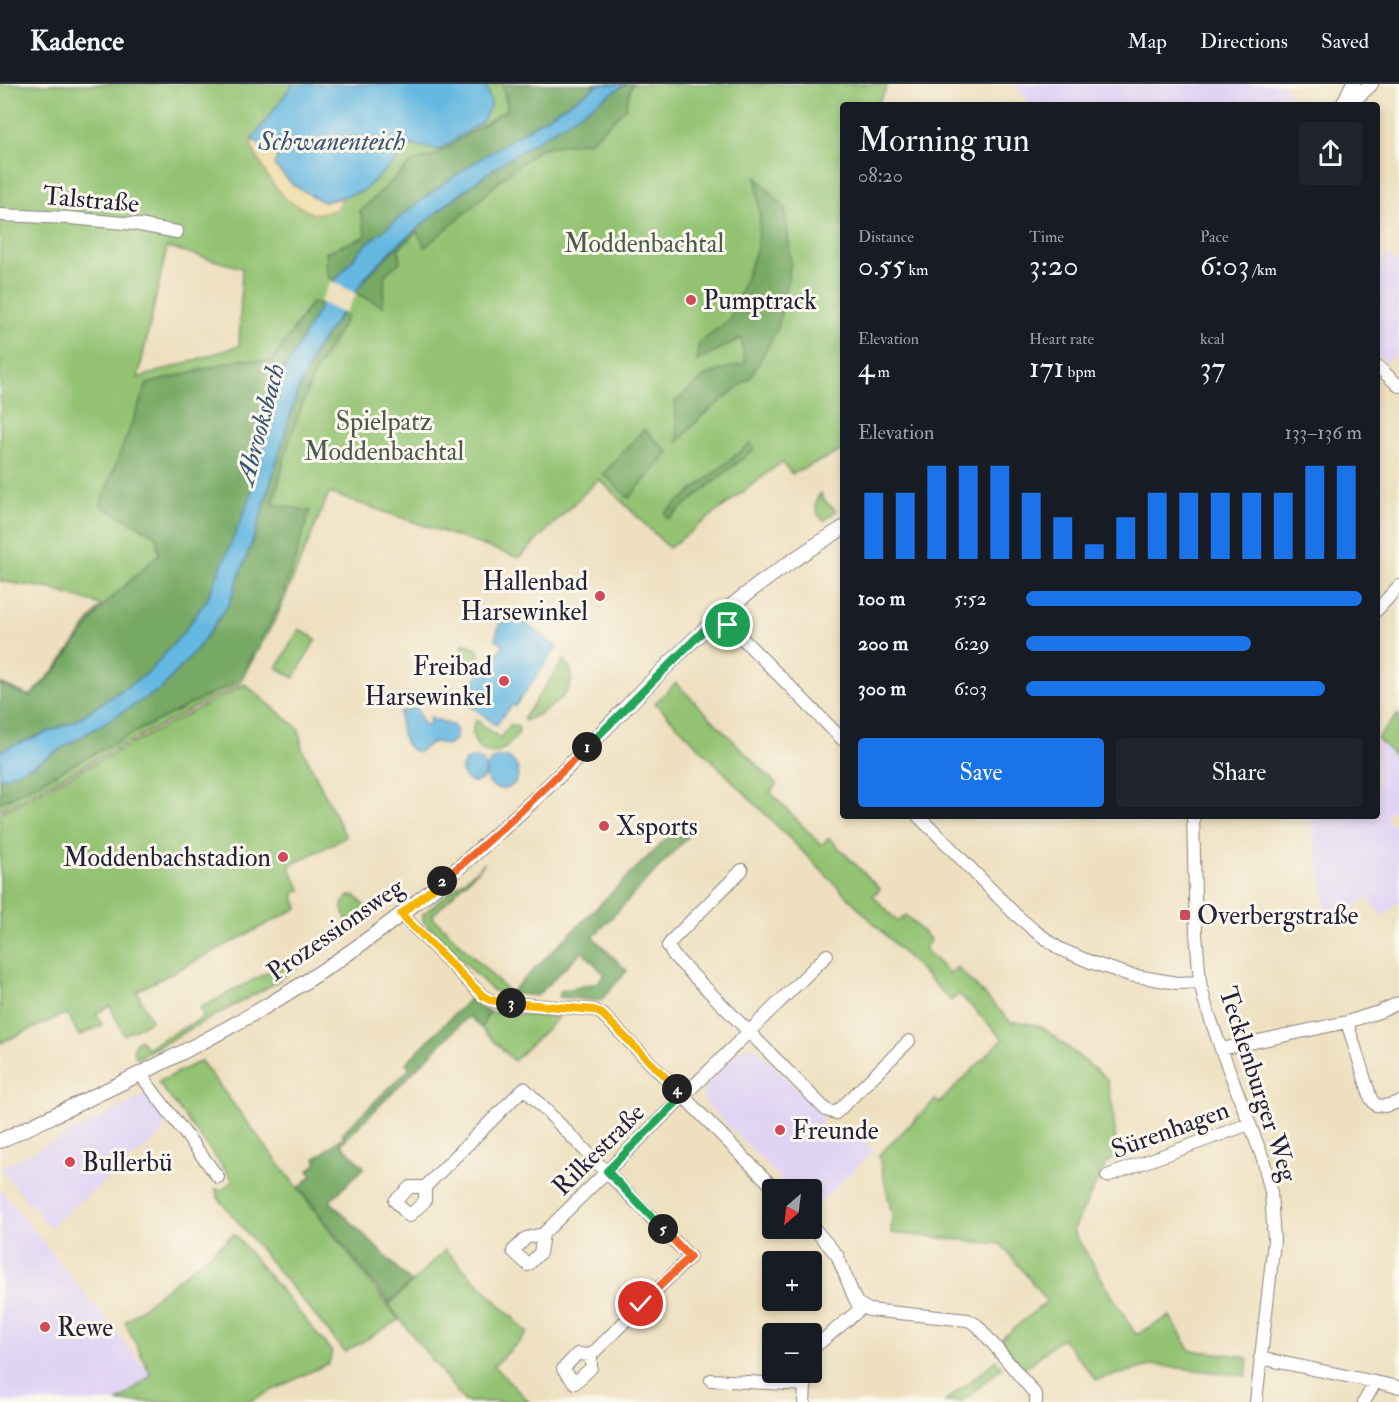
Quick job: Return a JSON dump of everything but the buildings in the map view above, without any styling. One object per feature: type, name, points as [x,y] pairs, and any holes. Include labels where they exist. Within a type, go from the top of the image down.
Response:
[{"type":"street","points":[[1344,102],[1353,84]]},
{"type":"street","points":[[1351,102],[1371,84]]},
{"type":"street","name":"Talstraße","points":[[0,215],[134,224],[177,232]]},
{"type":"street","points":[[1380,369],[1399,386]]},
{"type":"street","name":"Prozessionsweg","points":[[0,1141],[140,1074],[208,1038],[268,1005],[331,965],[401,914],[478,851],[720,616],[804,553],[840,530]]},
{"type":"street","points":[[1380,607],[1399,586]]},
{"type":"street","points":[[720,616],[840,737]]},
{"type":"street","points":[[921,819],[1015,914],[1035,932],[1060,949],[1130,975],[1177,983],[1200,982]]},
{"type":"street","name":"Tecklenburger Weg","points":[[1193,819],[1196,933],[1204,1003],[1263,1159],[1271,1192],[1274,1241],[1256,1402]]},
{"type":"street","points":[[742,870],[674,938],[668,946],[674,956],[826,1110],[836,1113],[909,1041]]},
{"type":"street","points":[[401,914],[483,996],[490,1000],[594,1010],[602,1014],[765,1179]]},
{"type":"street","name":"Rilkestraße","points":[[543,1234],[827,955]]},
{"type":"street","points":[[1221,1049],[1347,1022],[1399,1003]]},
{"type":"street","points":[[1347,1022],[1371,1099],[1376,1105],[1384,1106],[1399,1102]]},
{"type":"street","points":[[140,1074],[218,1177]]},
{"type":"street","points":[[424,1187],[524,1088],[690,1257],[591,1354]]},
{"type":"street","name":"Sürenhagen","points":[[1107,1176],[1249,1124]]},
{"type":"street","points":[[822,1238],[837,1255],[854,1297],[863,1307],[869,1310],[968,1320],[977,1324],[1036,1395],[1036,1402]]},
{"type":"street","points":[[822,1341],[863,1307]]},
{"type":"street","points":[[1260,1358],[1399,1388]]},
{"type":"street","points":[[711,1380],[762,1379]]},
{"type":"street","points":[[804,1402],[805,1383]]},
{"type":"street","points":[[1364,1402],[1375,1383]]},
{"type":"shaded area","points":[[1014,84],[1283,84],[1296,102],[1029,102]]},
{"type":"shaded area","points":[[1389,255],[1399,264],[1399,351],[1387,363],[1380,357],[1380,264]]},
{"type":"shaded area","points":[[1380,743],[1399,761],[1399,803],[1385,818],[1399,831],[1399,901],[1383,918],[1367,897],[1346,914],[1328,919],[1311,819],[1380,819]]},
{"type":"shaded area","name":"Freunde","points":[[744,1047],[755,1047],[821,1113],[821,1123],[833,1136],[847,1124],[874,1151],[822,1200],[822,1179],[781,1179],[704,1101],[704,1087]]},
{"type":"shaded area","name":"Bullerbü","points":[[148,1094],[168,1120],[159,1137],[49,1227],[0,1168]]},
{"type":"shaded area","points":[[0,1189],[151,1375],[118,1402],[0,1402]]},
{"type":"green space","name":"Moddenbachtal","points":[[0,84],[293,84],[253,139],[363,191],[412,145],[439,150],[491,104],[485,84],[888,84],[878,102],[840,102],[840,451],[792,474],[782,462],[669,548],[599,479],[519,558],[329,493],[277,617],[239,684],[0,810],[0,683],[30,696],[57,667],[101,605],[51,589],[0,581]],"holes":[[[167,247],[242,268],[239,346],[138,378]]]},
{"type":"green space","points":[[502,84],[600,84],[472,164],[427,196],[363,247],[334,282],[327,276],[326,252],[366,236],[360,211],[413,161],[434,156],[508,109]]},
{"type":"green space","points":[[626,84],[632,84],[625,109],[591,141],[541,148],[506,175],[425,247],[417,232],[399,248],[400,262],[385,274],[383,306],[354,293],[391,252],[479,180],[576,114]]},
{"type":"green space","points":[[756,177],[785,208],[791,263],[778,328],[751,377],[702,416],[678,442],[675,402],[708,374],[745,363],[741,338],[697,361],[698,344],[730,319],[757,248],[760,220]]},
{"type":"green space","points":[[311,303],[322,303],[285,369],[249,502],[207,600],[183,633],[148,673],[73,722],[0,751],[0,684],[30,697],[58,668],[103,606],[159,554],[156,536],[100,505],[147,384],[242,359],[272,362]]},
{"type":"green space","points":[[342,313],[347,317],[313,376],[290,438],[273,504],[310,511],[277,611],[237,681],[0,803],[0,779],[34,765],[161,689],[200,645],[229,604],[256,531],[296,396],[314,352]]},
{"type":"green space","points":[[644,429],[669,453],[629,498],[603,474]]},
{"type":"green space","points":[[751,443],[754,449],[668,519],[665,513]]},
{"type":"green space","points":[[821,493],[823,499],[836,511],[824,521],[818,515],[816,508],[816,500]]},
{"type":"green space","points":[[299,629],[316,639],[294,678],[277,668]]},
{"type":"green space","points":[[463,643],[476,648],[479,656],[478,662],[449,673],[459,659]]},
{"type":"green space","points":[[564,660],[571,670],[572,680],[569,689],[544,711],[525,721],[523,719]]},
{"type":"green space","points":[[676,683],[777,785],[770,792],[821,845],[829,838],[880,889],[873,896],[898,922],[906,915],[931,940],[924,948],[950,974],[957,967],[1012,1023],[1015,1021],[1041,1026],[1107,1079],[1113,1109],[1117,1157],[1106,1163],[1073,1231],[1136,1335],[1170,1316],[1190,1350],[1241,1356],[1248,1359],[1246,1376],[1154,1365],[1096,1380],[1062,1338],[1024,1369],[1000,1340],[1047,1301],[1001,1244],[891,1233],[892,1215],[879,1155],[935,1100],[939,1103],[1003,1039],[959,994],[951,1001],[655,703]]},
{"type":"green space","points":[[245,684],[299,729],[302,748],[346,837],[289,866],[301,890],[293,894],[298,908],[137,991],[151,1021],[124,1035],[110,1006],[96,1013],[102,1025],[79,1036],[67,1013],[0,1043],[0,813]]},
{"type":"green space","points":[[1399,714],[1399,760],[1380,741],[1380,735]]},
{"type":"green space","points":[[476,720],[500,738],[510,725],[516,725],[519,732],[505,749],[495,753],[488,752],[482,750],[475,740],[473,727]]},
{"type":"green space","points":[[678,827],[688,837],[593,937],[627,971],[600,1001],[559,997],[561,991],[596,983],[605,975],[582,951],[537,996],[510,993]]},
{"type":"green space","points":[[485,863],[432,916],[510,993],[493,991],[423,921],[423,914]]},
{"type":"green space","points":[[355,895],[372,916],[268,987],[137,1058],[133,1051],[135,1043],[140,1039],[146,1048],[204,1017],[200,1008],[344,932],[346,919],[342,905],[347,897]]},
{"type":"green space","points":[[471,997],[482,1009],[489,1012],[481,1028],[469,1016],[341,1144],[364,1167],[330,1201],[411,1282],[389,1303],[299,1188],[312,1175],[308,1171],[317,1163],[315,1159],[344,1136],[342,1133],[410,1068],[406,1063]]},
{"type":"green space","points":[[489,1012],[559,1017],[514,1061],[481,1028]]},
{"type":"green space","points":[[201,1061],[399,1320],[345,1352],[218,1198],[215,1189],[222,1190],[233,1180],[158,1082]]},
{"type":"green space","points":[[234,1234],[332,1352],[329,1363],[248,1402],[118,1402],[151,1375],[125,1322]]},
{"type":"green space","points":[[445,1250],[528,1333],[494,1366],[529,1402],[465,1402],[389,1305]]},
{"type":"green space","points":[[996,1360],[1002,1368],[961,1402],[945,1402]]},
{"type":"sand","points":[[252,139],[277,157],[292,184],[323,202],[343,198],[336,210],[313,214],[285,199],[268,177],[251,146]]},
{"type":"water","name":"Schwanenteich","points":[[293,84],[485,84],[491,104],[482,122],[439,150],[412,145],[363,191],[323,202],[292,184],[274,165],[277,157],[252,139]]},
{"type":"water","points":[[600,84],[626,84],[496,167],[395,247],[368,274],[314,352],[296,396],[256,531],[229,604],[200,645],[161,689],[34,765],[0,779],[0,751],[73,722],[148,673],[183,633],[207,600],[249,501],[285,369],[334,282],[363,247],[427,196],[472,164]]},
{"type":"water","name":"Freibad Harsewinkel","points":[[503,612],[525,619],[524,622],[557,647],[515,706],[512,705],[496,725],[462,699],[488,661],[491,662],[503,646],[495,639]]},
{"type":"water","points":[[417,708],[424,726],[429,726],[430,717],[454,726],[457,733],[455,740],[447,745],[431,743],[419,752],[413,751],[403,737],[400,712]]},
{"type":"water","points":[[502,757],[513,762],[518,773],[513,784],[502,789],[491,784],[486,773],[491,762]]},
{"type":"water","points":[[474,758],[483,761],[486,770],[483,779],[474,782],[465,779],[462,770],[465,761]]},
{"type":"pier","points":[[331,281],[357,294],[344,314],[320,302]]},
{"type":"place","name":"Pumptrack","points":[[691,300]]},
{"type":"place","name":"Hallenbad Harsewinkel","points":[[600,596]]},
{"type":"place","name":"Freibad Harsewinkel","points":[[504,681]]},
{"type":"place","name":"Xsports","points":[[604,826]]},
{"type":"place","name":"Moddenbachstadion","points":[[283,857]]},
{"type":"place","name":"Overbergstraße","points":[[1185,915]]},
{"type":"place","name":"Freunde","points":[[780,1130]]},
{"type":"place","name":"Bullerbü","points":[[70,1162]]},
{"type":"place","name":"Rewe","points":[[45,1327]]},
{"type":"route","points":[[641,1304],[690,1257],[607,1171],[684,1095],[602,1014],[594,1010],[497,1002],[483,996],[401,914],[486,844],[703,631],[720,616],[728,625]]},
{"type":"park label","name":"Spielpatz Moddenbachtal","points":[[384,436]]},
{"type":"water label","name":"Abrooksbach","points":[[260,424]]}]
